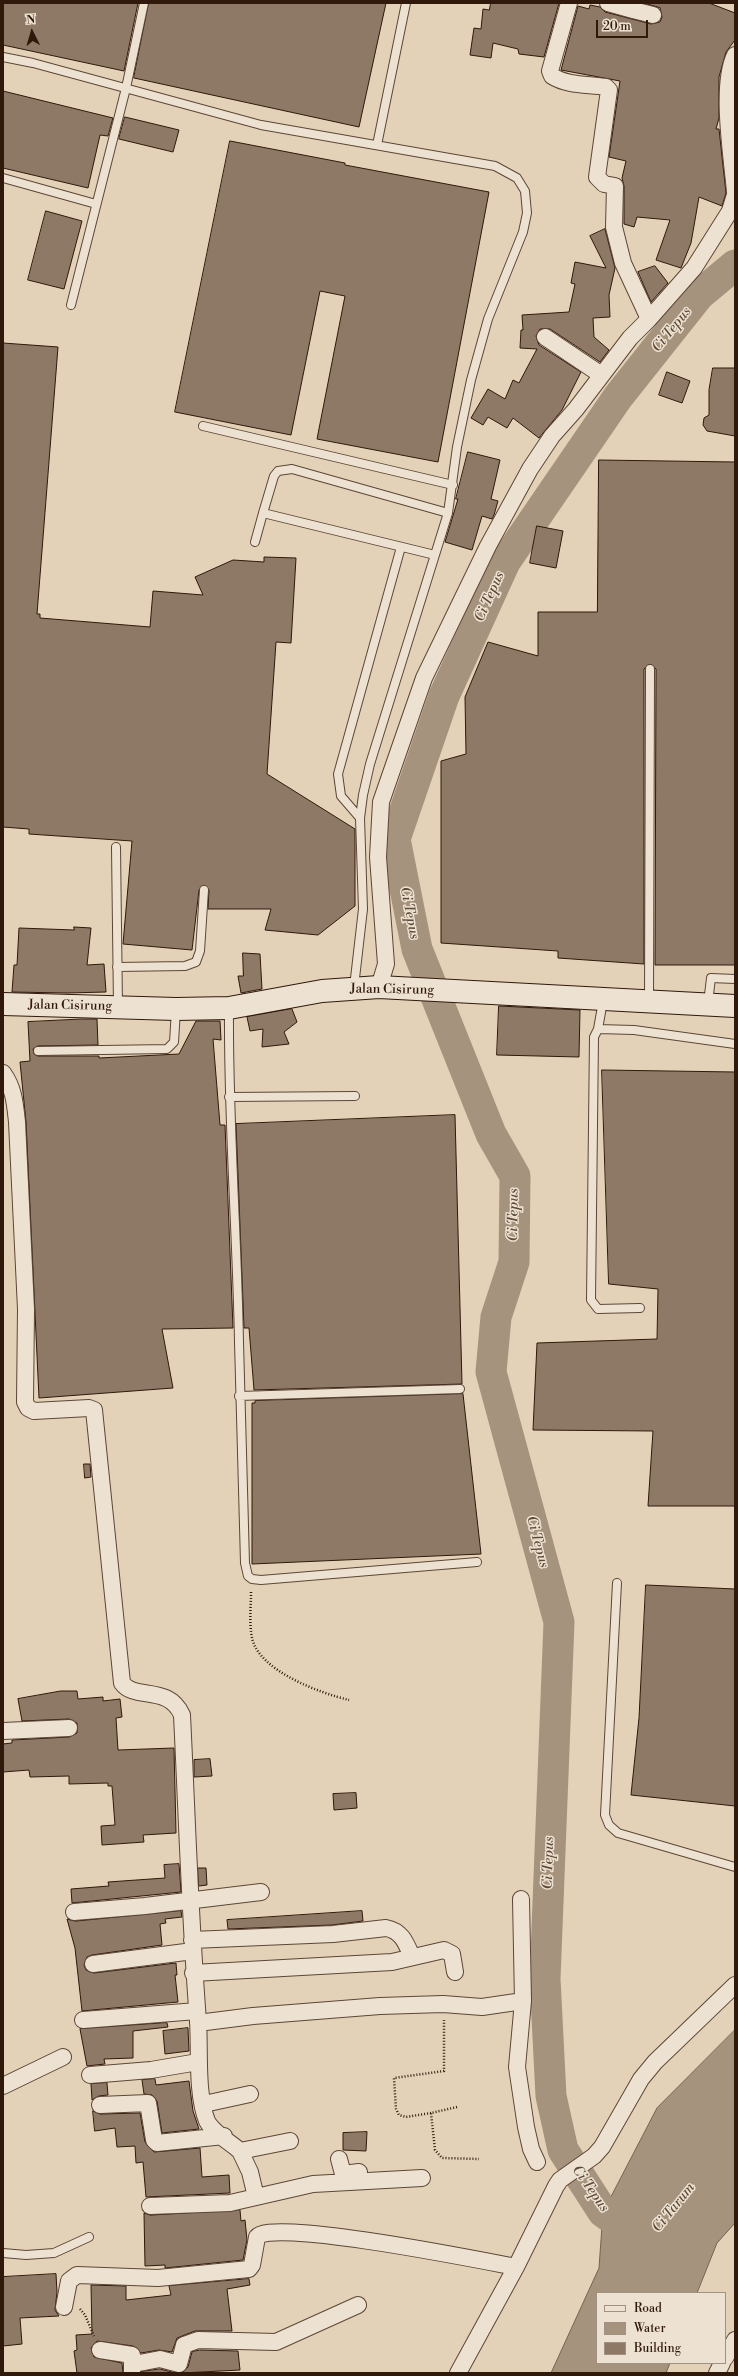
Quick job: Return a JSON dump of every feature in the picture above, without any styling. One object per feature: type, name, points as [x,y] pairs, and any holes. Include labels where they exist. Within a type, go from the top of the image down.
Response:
[{"type":"main road","name":"Jalan Cisirung","points":[[3,1004],[176,1009],[229,1008],[322,991],[378,987],[603,999],[649,1000],[735,1006]]},
{"type":"street","points":[[568,3],[550,71],[552,76],[557,79],[587,86],[606,87],[609,90],[597,177],[604,184],[615,186],[614,226],[623,263],[649,319]]},
{"type":"street","points":[[608,3],[633,6],[653,15]]},
{"type":"street","points":[[735,55],[730,66],[728,104],[735,192]]},
{"type":"street","points":[[378,987],[386,964],[378,857],[381,802],[424,678],[488,546],[530,469],[552,436],[576,409],[600,374],[630,338],[649,319],[694,268],[730,211],[735,195]]},
{"type":"street","points":[[545,337],[600,374]]},
{"type":"street","points":[[3,1073],[10,1082],[15,1102],[17,1122],[26,1309],[25,1402],[28,1408],[34,1411],[90,1408],[94,1410],[122,1683],[129,1688],[166,1697],[176,1704],[182,1715],[192,1901],[193,1973],[197,2017],[198,2062],[207,2120],[213,2130],[224,2136],[240,2151],[250,2172],[256,2197]]},
{"type":"street","points":[[3,1731],[69,1728]]},
{"type":"street","points":[[74,1912],[192,1901],[261,1892]]},
{"type":"street","points":[[521,1899],[523,2001],[517,2067],[526,2127],[531,2149],[537,2162]]},
{"type":"street","points":[[93,1964],[192,1946],[386,1928],[393,1929],[402,1937],[412,1957]]},
{"type":"street","points":[[193,1973],[392,1962],[448,1951],[452,1954],[455,1972]]},
{"type":"street","points":[[458,2373],[516,2267],[556,2186],[569,2172],[594,2156],[602,2147],[641,2079],[655,2062],[735,1985]]},
{"type":"street","points":[[82,2020],[197,2017],[380,2006],[444,2004],[482,2007],[523,2001]]},
{"type":"street","points":[[3,2086],[64,2057]]},
{"type":"street","points":[[90,2075],[151,2070],[198,2062]]},
{"type":"street","points":[[204,2104],[250,2094]]},
{"type":"street","points":[[100,2105],[148,2103],[154,2140],[157,2142],[224,2136]]},
{"type":"street","points":[[240,2151],[290,2141]]},
{"type":"street","points":[[339,2159],[343,2174],[363,2172],[368,2182]]},
{"type":"street","points":[[150,2206],[230,2203],[277,2190],[313,2184],[422,2178]]},
{"type":"street","points":[[65,2301],[69,2281],[77,2275],[158,2278],[249,2269],[252,2265],[258,2235],[289,2232],[355,2238],[516,2267]]},
{"type":"street","points":[[100,2350],[132,2354],[133,2369],[160,2359],[179,2364],[184,2345],[198,2340],[276,2342],[358,2305]]},
{"type":"street","points":[[726,2356],[735,2340]]},
{"type":"street","points":[[717,2373],[722,2364]]},
{"type":"lane","points":[[71,305],[126,88],[144,3]]},
{"type":"lane","points":[[377,145],[406,3]]},
{"type":"lane","points":[[3,57],[126,88],[261,125],[494,166],[517,178],[525,191],[527,213],[524,226],[486,327],[463,417],[448,513],[370,764],[363,795],[360,818],[363,909],[354,988]]},
{"type":"lane","points":[[3,178],[96,204]]},
{"type":"lane","points":[[203,426],[453,485]]},
{"type":"lane","points":[[255,542],[274,476],[278,471],[292,469],[448,513]]},
{"type":"lane","points":[[263,513],[435,555]]},
{"type":"lane","points":[[360,818],[341,796],[338,774],[401,547]]},
{"type":"lane","points":[[649,1000],[650,669]]},
{"type":"lane","points":[[116,847],[118,1007]]},
{"type":"lane","points":[[117,967],[185,966],[196,962],[200,951],[204,890]]},
{"type":"lane","points":[[708,1004],[712,978],[735,979]]},
{"type":"lane","points":[[603,999],[594,1045],[591,1300],[598,1309],[640,1308]]},
{"type":"lane","points":[[229,1008],[229,1097],[239,1342],[239,1396],[246,1563],[252,1579],[478,1562]]},
{"type":"lane","points":[[38,1051],[167,1048],[174,1042],[176,1009]]},
{"type":"lane","points":[[598,1029],[634,1030],[735,1044]]},
{"type":"lane","points":[[229,1097],[354,1096]]},
{"type":"lane","points":[[239,1396],[460,1389]]},
{"type":"lane","points":[[617,1583],[605,1815],[609,1825],[618,1833],[735,1867]]},
{"type":"lane","points":[[3,2253],[26,2255],[54,2253],[89,2237]]},
{"type":"path","points":[[252,1579],[252,1639],[264,1659],[298,1683],[333,1696],[349,1700]]},
{"type":"path","points":[[444,2004],[444,2071],[394,2078],[396,2109],[399,2115],[406,2117],[457,2107]]},
{"type":"path","points":[[431,2113],[433,2143],[437,2155],[448,2158],[479,2159]]},
{"type":"path","points":[[65,2301],[85,2315],[100,2350]]},
{"type":"water","name":"Ci Tarum","points":[[735,2030],[735,2223],[717,2243],[697,2292],[596,2292],[596,2364],[670,2364],[666,2373],[551,2373],[599,2268],[603,2212],[657,2108]]},
{"type":"building","points":[[3,3],[138,3],[124,71],[3,45]]},
{"type":"building","points":[[149,3],[386,3],[359,127],[134,78]]},
{"type":"building","points":[[491,3],[559,3],[544,57],[519,54],[518,49],[493,43],[491,58],[470,55],[474,28],[481,29],[483,9],[489,10]]},
{"type":"building","points":[[644,3],[709,3],[735,13],[735,40],[726,52],[719,77],[719,118],[716,129],[719,129],[726,193],[722,206],[699,197],[691,243],[681,268],[656,260],[670,220],[637,217],[634,227],[624,224],[624,186],[622,178],[626,161],[609,157],[620,81],[561,70],[578,6],[589,9],[590,5],[600,7],[605,12],[651,24],[660,22],[662,17],[660,8]]},
{"type":"building","points":[[3,91],[113,118],[108,136],[100,135],[88,188],[3,168]]},
{"type":"building","points":[[125,117],[179,130],[173,152],[119,139]]},
{"type":"building","points":[[230,141],[345,163],[345,165],[489,192],[438,462],[317,439],[345,296],[320,291],[291,435],[175,412]]},
{"type":"building","points":[[46,211],[82,221],[64,289],[28,280]]},
{"type":"building","points":[[605,229],[615,268],[609,295],[610,317],[593,318],[594,337],[609,350],[600,362],[550,329],[540,329],[536,336],[539,345],[581,372],[562,410],[539,438],[513,418],[507,428],[488,417],[483,425],[471,418],[488,389],[505,399],[513,380],[519,383],[537,349],[520,348],[521,330],[523,330],[522,315],[569,312],[575,284],[571,283],[575,262],[606,268],[590,236]]},
{"type":"building","points":[[655,266],[668,283],[651,302],[638,272]]},
{"type":"building","points":[[3,343],[58,347],[37,614],[40,614],[40,618],[150,627],[153,591],[203,595],[195,577],[233,560],[264,562],[264,557],[296,558],[291,643],[276,642],[267,774],[355,829],[355,906],[318,935],[265,930],[271,909],[208,909],[209,890],[204,885],[199,890],[192,950],[123,944],[132,841],[29,834],[29,829],[3,827]]},
{"type":"building","points":[[713,368],[735,368],[735,436],[707,431],[703,425],[704,418],[709,415],[709,390]]},
{"type":"building","points":[[667,372],[690,381],[682,403],[659,395]]},
{"type":"building","points":[[468,452],[500,460],[491,499],[498,501],[494,515],[492,519],[482,516],[472,550],[445,542],[458,499],[456,499]]},
{"type":"building","points":[[599,460],[735,462],[735,965],[655,965],[656,669],[650,664],[644,669],[644,964],[558,958],[558,951],[441,943],[441,761],[466,754],[465,697],[488,642],[538,656],[538,612],[597,612]]},
{"type":"building","points":[[537,526],[563,531],[556,568],[530,563]]},
{"type":"building","points":[[74,927],[91,928],[87,965],[104,964],[106,992],[12,992],[14,965],[17,965],[19,928],[74,930]]},
{"type":"building","points":[[243,953],[260,954],[262,989],[241,993],[238,976],[243,976]]},
{"type":"building","points":[[499,1006],[580,1010],[579,1057],[497,1055]]},
{"type":"building","points":[[292,1009],[297,1022],[284,1032],[289,1044],[262,1047],[263,1029],[250,1031],[247,1017]]},
{"type":"building","points":[[97,1019],[98,1045],[38,1046],[33,1049],[34,1054],[38,1056],[99,1056],[99,1058],[179,1054],[196,1021],[220,1021],[221,1040],[213,1039],[220,1125],[225,1125],[233,1328],[162,1329],[173,1388],[39,1398],[26,1122],[20,1062],[30,1061],[28,1022]]},
{"type":"building","points":[[602,1070],[735,1072],[735,1506],[648,1506],[653,1431],[533,1430],[537,1343],[657,1339],[658,1289],[609,1284]]},
{"type":"building","points":[[455,1115],[462,1384],[254,1390],[249,1328],[244,1328],[236,1124]]},
{"type":"building","points":[[463,1394],[481,1554],[252,1564],[252,1403],[255,1403],[255,1401]]},
{"type":"building","points":[[84,1464],[90,1464],[91,1477],[85,1478]]},
{"type":"building","points":[[646,1585],[735,1589],[735,1806],[631,1795],[639,1718]]},
{"type":"building","points":[[61,1691],[77,1691],[78,1699],[103,1697],[103,1701],[120,1699],[122,1717],[116,1718],[118,1750],[174,1748],[176,1833],[143,1835],[144,1842],[102,1845],[101,1826],[115,1825],[112,1786],[108,1786],[108,1783],[69,1784],[69,1776],[30,1777],[29,1770],[3,1772],[3,1744],[12,1743],[12,1740],[69,1737],[77,1733],[77,1723],[69,1719],[22,1721],[18,1699]]},
{"type":"building","points":[[210,1759],[212,1776],[194,1777],[194,1760]]},
{"type":"building","points":[[356,1793],[357,1808],[334,1810],[333,1794]]},
{"type":"building","points":[[179,1864],[181,1892],[72,1903],[71,1889],[109,1886],[108,1882],[165,1878],[164,1865]]},
{"type":"building","points":[[198,1868],[206,1868],[207,1885],[199,1886]]},
{"type":"building","points":[[181,1911],[182,1917],[165,1919],[166,1923],[160,1924],[162,1945],[92,1955],[87,1957],[84,1965],[86,1970],[94,1973],[176,1963],[177,1975],[175,1975],[178,2002],[82,2011],[75,1948],[67,1919],[75,1921]]},
{"type":"building","points":[[362,1911],[363,1921],[332,1925],[228,1929],[227,1920]]},
{"type":"building","points":[[167,2023],[168,2027],[133,2031],[133,2058],[104,2059],[105,2064],[87,2066],[80,2029]]},
{"type":"building","points":[[188,2028],[189,2051],[165,2054],[163,2031]]},
{"type":"building","points":[[155,2079],[156,2085],[189,2081],[193,2111],[199,2129],[162,2133],[157,2101],[152,2095],[144,2094],[142,2080]]},
{"type":"building","points":[[107,2083],[108,2095],[99,2096],[92,2100],[91,2084]]},
{"type":"building","points":[[93,2111],[100,2114],[140,2113],[145,2142],[154,2152],[200,2148],[202,2177],[229,2175],[230,2193],[146,2197],[143,2162],[136,2163],[135,2146],[117,2147],[115,2128],[95,2131]]},
{"type":"building","points":[[367,2132],[366,2151],[343,2150],[343,2133]]},
{"type":"building","points":[[240,2210],[241,2221],[245,2220],[247,2240],[243,2260],[165,2268],[165,2265],[145,2266],[144,2213],[150,2215]]},
{"type":"building","points":[[56,2274],[57,2292],[55,2310],[59,2316],[20,2318],[22,2344],[3,2346],[3,2277]]},
{"type":"building","points":[[249,2279],[250,2285],[227,2289],[232,2331],[195,2331],[177,2338],[172,2352],[159,2350],[141,2353],[133,2346],[97,2341],[91,2348],[94,2357],[122,2363],[123,2373],[77,2373],[74,2351],[77,2350],[76,2335],[92,2334],[91,2285],[126,2286],[126,2300],[171,2295],[169,2286]]},
{"type":"building","points":[[200,2350],[238,2351],[240,2370],[182,2373],[188,2367],[192,2352]]},
{"type":"building","points":[[160,2369],[176,2373],[141,2373],[141,2372]]},
{"type":"waterway","name":"Ci Tepus","points":[[637,2237],[603,2212],[563,2150],[551,2096],[545,1979],[559,1622],[491,1372],[496,1317],[514,1262],[515,1176],[491,1134],[417,949],[395,839],[444,696],[505,562],[618,397],[699,295],[735,265]]}]
